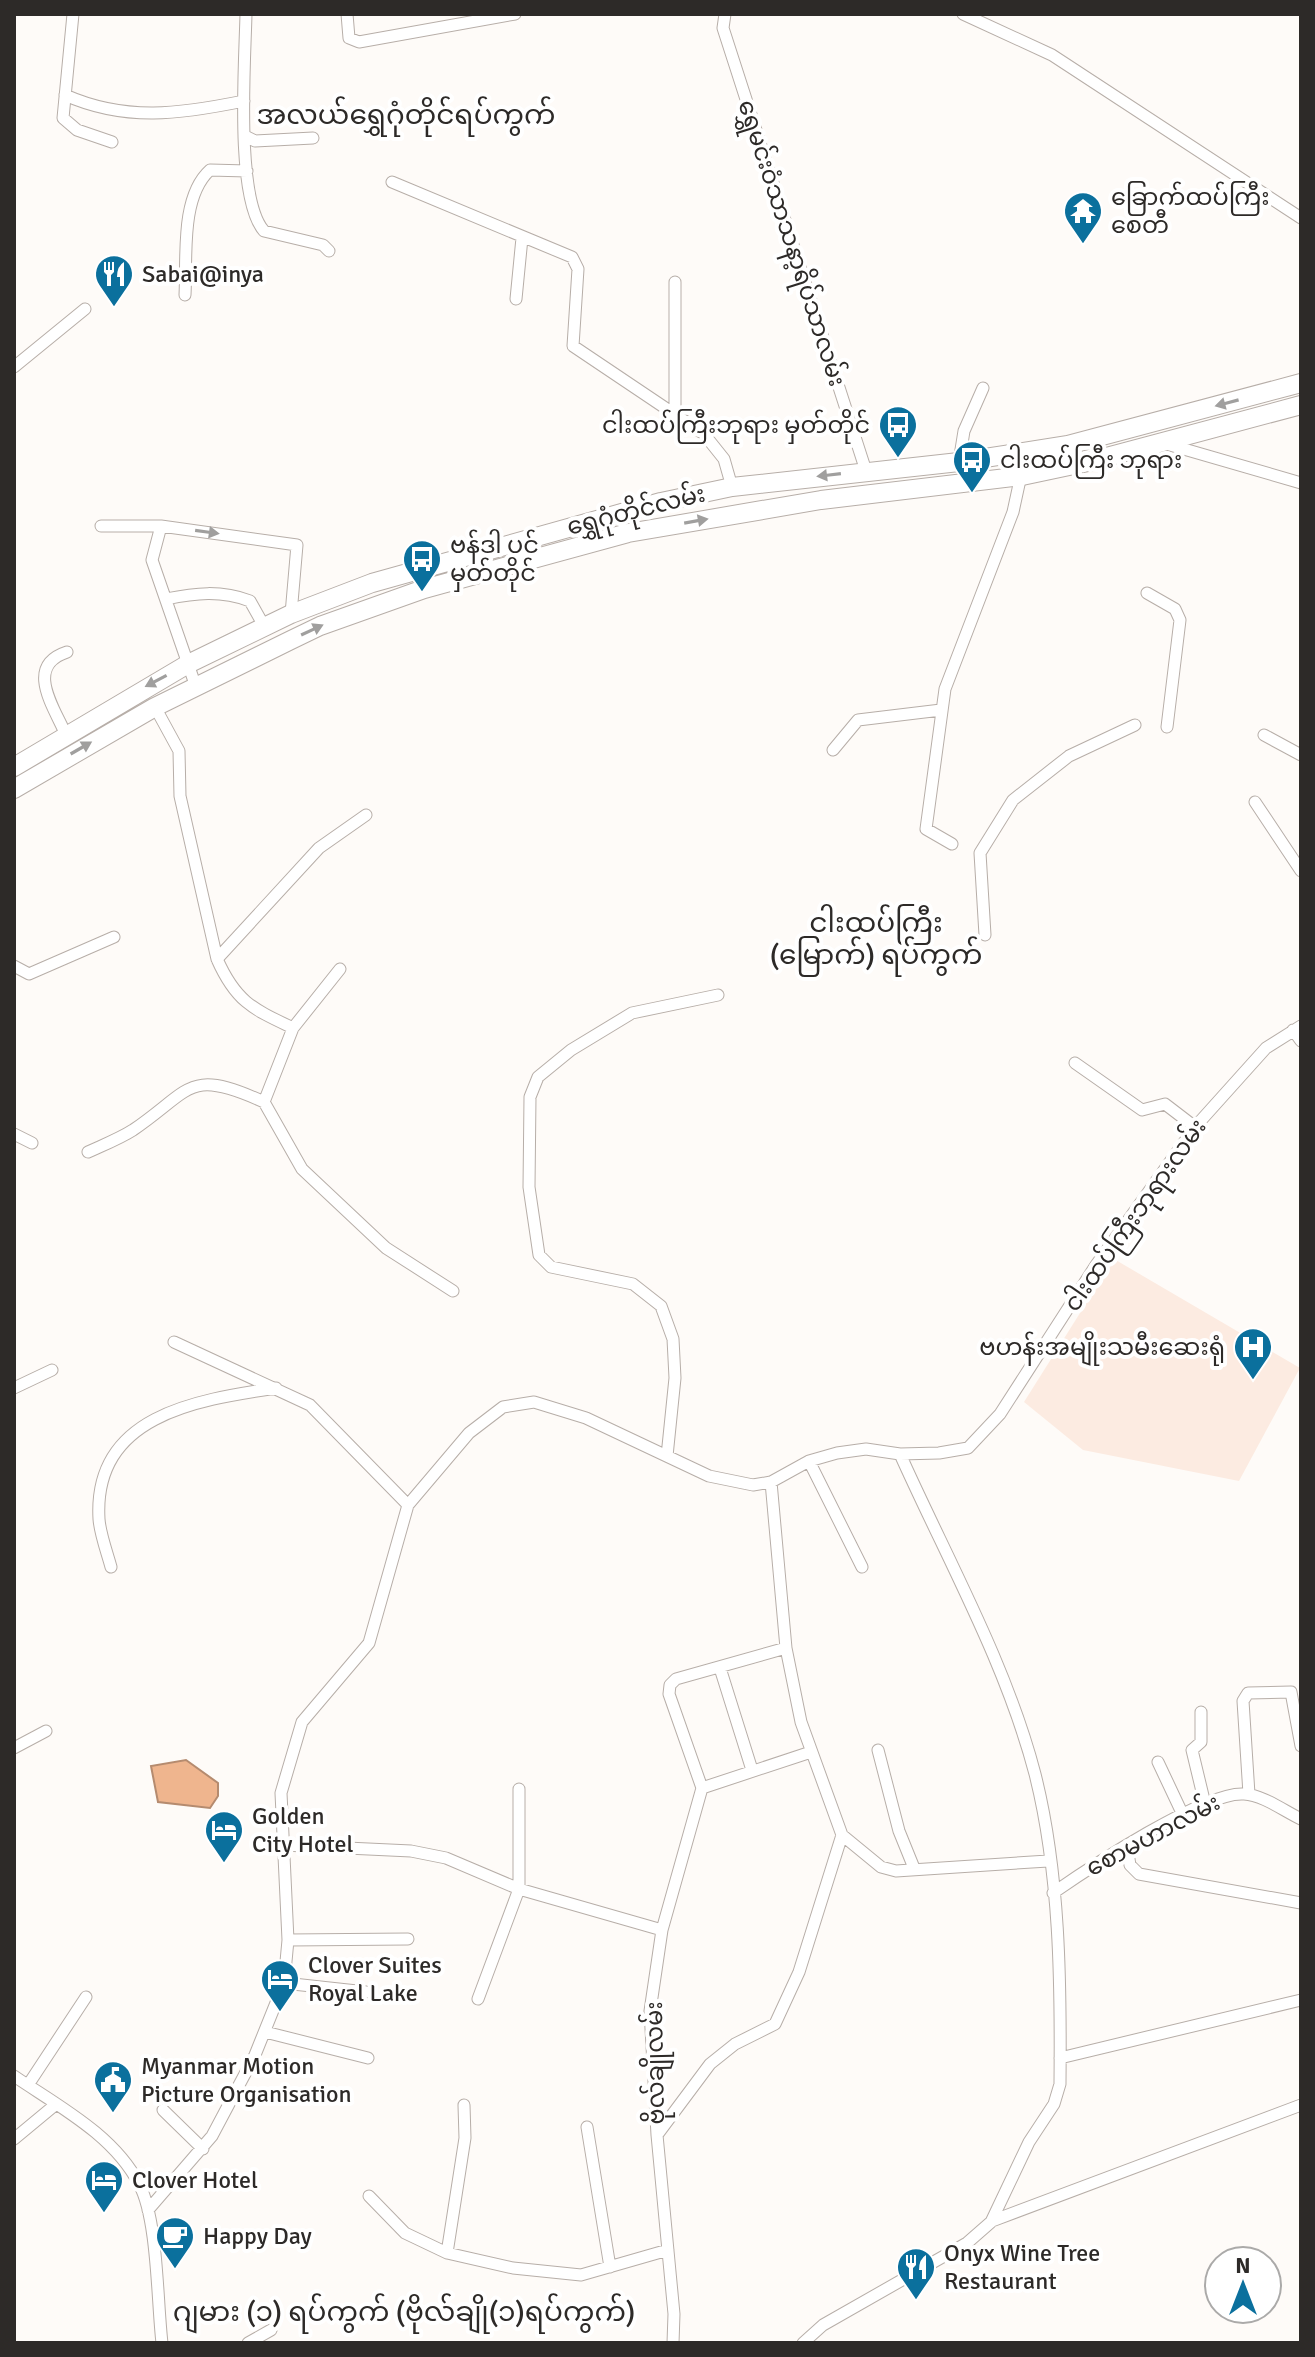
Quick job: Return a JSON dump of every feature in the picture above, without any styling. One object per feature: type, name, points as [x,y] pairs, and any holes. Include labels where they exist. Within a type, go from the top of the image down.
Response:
[{"type":"main road","name":"ရွှေဂုံတိုင်လမ်း","points":[[14,767],[188,664],[291,614],[372,583],[661,502],[732,487],[1026,452],[1083,441],[1301,383]]},
{"type":"main road","name":"ရွှေဂုံတိုင်လမ်း","points":[[14,789],[155,707],[320,626],[424,589],[628,533],[821,500],[1022,476],[1301,405]]},
{"type":"street","points":[[73,14],[63,118],[77,130],[112,142]]},
{"type":"street","points":[[246,14],[244,101],[250,205],[264,231],[323,245],[329,251]]},
{"type":"street","points":[[347,14],[349,38],[359,42],[515,14]]},
{"type":"street","name":"ရွှေမင်းဝံသာသနာ့ရိပ်သာလမ်း","points":[[725,14],[723,28],[866,471]]},
{"type":"street","points":[[963,14],[1052,55],[1301,218]]},
{"type":"street","points":[[65,95],[94,108],[132,115],[191,112],[244,101]]},
{"type":"street","points":[[247,137],[255,141],[313,138]]},
{"type":"street","points":[[185,295],[189,223],[201,183],[210,170],[247,171]]},
{"type":"street","points":[[392,182],[572,257],[577,263],[573,346],[704,434],[724,459],[732,487]]},
{"type":"street","points":[[516,299],[522,238]]},
{"type":"street","points":[[675,282],[675,415]]},
{"type":"street","points":[[14,367],[85,309]]},
{"type":"street","points":[[959,462],[964,431],[983,388]]},
{"type":"street","points":[[1159,442],[1301,483]]},
{"type":"street","points":[[952,844],[926,829],[941,710],[949,676],[988,581],[1022,476],[1026,452]]},
{"type":"street","points":[[101,526],[161,526],[297,545],[291,614]]},
{"type":"street","points":[[161,526],[152,560],[196,687]]},
{"type":"street","points":[[166,599],[200,592],[236,596],[250,601],[264,626]]},
{"type":"street","points":[[1147,593],[1175,609],[1180,620],[1167,727]]},
{"type":"street","points":[[66,735],[46,691],[43,671],[48,661],[67,652]]},
{"type":"street","points":[[155,707],[179,751],[180,796],[217,959],[227,982],[249,1007],[293,1028]]},
{"type":"street","points":[[833,750],[858,720],[941,710]]},
{"type":"street","points":[[985,935],[980,853],[1013,800],[1069,756],[1135,725]]},
{"type":"street","points":[[1264,735],[1301,755]]},
{"type":"street","points":[[1255,802],[1301,871]]},
{"type":"street","points":[[217,959],[319,848],[366,815]]},
{"type":"street","points":[[14,966],[29,974],[114,937]]},
{"type":"street","points":[[264,1102],[293,1028],[340,969]]},
{"type":"street","points":[[667,1456],[675,1378],[673,1339],[661,1306],[633,1284],[551,1267],[539,1255],[529,1187],[530,1097],[538,1077],[560,1059],[632,1013],[718,995]]},
{"type":"street","points":[[1297,1028],[1301,1041]]},
{"type":"street","name":"ငါးထပ်ကြီးဘုရားလမ်း","points":[[148,2210],[203,2149],[265,2032],[284,1983],[288,1940],[281,1793],[295,1740],[313,1704],[344,1675],[369,1643],[408,1505],[469,1433],[512,1404],[534,1402],[557,1408],[709,1476],[736,1484],[771,1482],[809,1461],[866,1449],[900,1454],[968,1448],[981,1436],[1195,1127],[1266,1048],[1297,1028]]},
{"type":"street","points":[[1075,1063],[1142,1110],[1165,1104],[1195,1127]]},
{"type":"street","points":[[88,1152],[132,1130],[173,1096],[199,1084],[229,1086],[264,1102],[302,1169],[386,1248],[453,1291]]},
{"type":"street","points":[[14,1134],[32,1143]]},
{"type":"street","points":[[174,1342],[310,1405],[408,1505]]},
{"type":"street","points":[[14,1388],[52,1370]]},
{"type":"street","points":[[111,1567],[99,1519],[103,1485],[114,1452],[135,1428],[219,1397],[276,1388]]},
{"type":"street","points":[[900,1454],[1012,1704],[1035,1774],[1053,1893],[1060,2084],[1054,2104],[1029,2142],[991,2222]]},
{"type":"street","points":[[809,1461],[862,1567]]},
{"type":"street","points":[[771,1482],[786,1648],[811,1752],[842,1835],[881,1867],[896,1871],[1048,1861]]},
{"type":"street","points":[[786,1648],[676,1679],[670,1685],[669,1694],[702,1788],[811,1752]]},
{"type":"street","points":[[720,1668],[752,1770]]},
{"type":"street","points":[[1249,1794],[1243,1701],[1248,1693],[1291,1692],[1301,1746]]},
{"type":"street","points":[[1201,1712],[1201,1742],[1192,1750],[1205,1804]]},
{"type":"street","points":[[14,1748],[46,1731]]},
{"type":"street","points":[[878,1750],[899,1831],[914,1868]]},
{"type":"street","points":[[1158,1762],[1183,1815]]},
{"type":"street","name":"ဗိုလ်ချိုလမ်း","points":[[673,2343],[674,2314],[657,2135],[650,2011],[662,1930],[702,1788]]},
{"type":"street","points":[[478,1999],[519,1889],[519,1789]]},
{"type":"street","name":"စောမဟာလမ်း","points":[[1053,1893],[1183,1815],[1230,1793],[1249,1794],[1301,1819]]},
{"type":"street","points":[[657,2135],[710,2064],[735,2044],[775,2024],[799,1972],[842,1835]]},
{"type":"street","points":[[283,1845],[411,1851],[446,1858],[519,1889],[662,1930]]},
{"type":"street","points":[[1127,1847],[1130,1865],[1139,1874],[1301,1903]]},
{"type":"street","points":[[288,1940],[408,1939]]},
{"type":"street","points":[[284,1983],[366,1992]]},
{"type":"street","points":[[28,2085],[86,1997]]},
{"type":"street","points":[[1060,2058],[1301,2000]]},
{"type":"street","points":[[265,2032],[368,2058]]},
{"type":"street","points":[[14,2076],[106,2141],[128,2165],[148,2210],[162,2343]]},
{"type":"street","points":[[14,2139],[55,2105]]},
{"type":"street","points":[[447,2253],[465,2138],[464,2105]]},
{"type":"street","points":[[803,2343],[823,2325],[967,2243],[991,2222],[1301,2105]]},
{"type":"street","points":[[163,2110],[203,2149]]},
{"type":"street","points":[[587,2127],[610,2267]]},
{"type":"street","points":[[369,2196],[405,2233],[447,2253],[513,2268],[581,2275],[668,2250]]},
{"type":"street","points":[[248,2343],[271,2330]]},
{"type":"shaded area","points":[[1114,1259],[1300,1368],[1239,1481],[1083,1450],[1024,1402]]},
{"type":"shaded area","points":[[186,1760],[218,1783],[218,1796],[210,1808],[158,1802],[151,1766]]},
{"type":"place","name":"ခြောက်ထပ်ကြီး စေတီ","points":[[1083,245]]},
{"type":"place","name":"Sabai@inya","points":[[114,308]]},
{"type":"place","name":"ငါးထပ်ကြီးဘုရား မှတ်တိုင်","points":[[898,459]]},
{"type":"place","name":"ငါးထပ်ကြီး ဘုရား","points":[[972,494]]},
{"type":"place","name":"ဗန်ဒါ ပင် မှတ်တိုင်","points":[[422,593]]},
{"type":"place","name":"ဗဟန်းအမျိုးသမီးဆေးရုံ","points":[[1253,1381]]},
{"type":"place","name":"Golden City Hotel","points":[[224,1864]]},
{"type":"place","name":"Clover Suites Royal Lake","points":[[280,2013]]},
{"type":"place","name":"Myanmar Motion Picture Organisation","points":[[113,2114]]},
{"type":"place","name":"Clover Hotel","points":[[104,2214]]},
{"type":"place","name":"Happy Day","points":[[175,2270]]},
{"type":"place","name":"Onyx Wine Tree Restaurant","points":[[916,2301]]},
{"type":"district","name":"အလယ်ရွှေဂုံတိုင်ရပ်ကွက်","points":[[406,115]]},
{"type":"district","name":"ငါးထပ်ကြီး (မြောက်) ရပ်ကွက်","points":[[876,939]]},
{"type":"district","name":"ဂျမား (၁) ရပ်ကွက် (ဗိုလ်ချို(၁)ရပ်ကွက်)","points":[[404,2312]]}]
